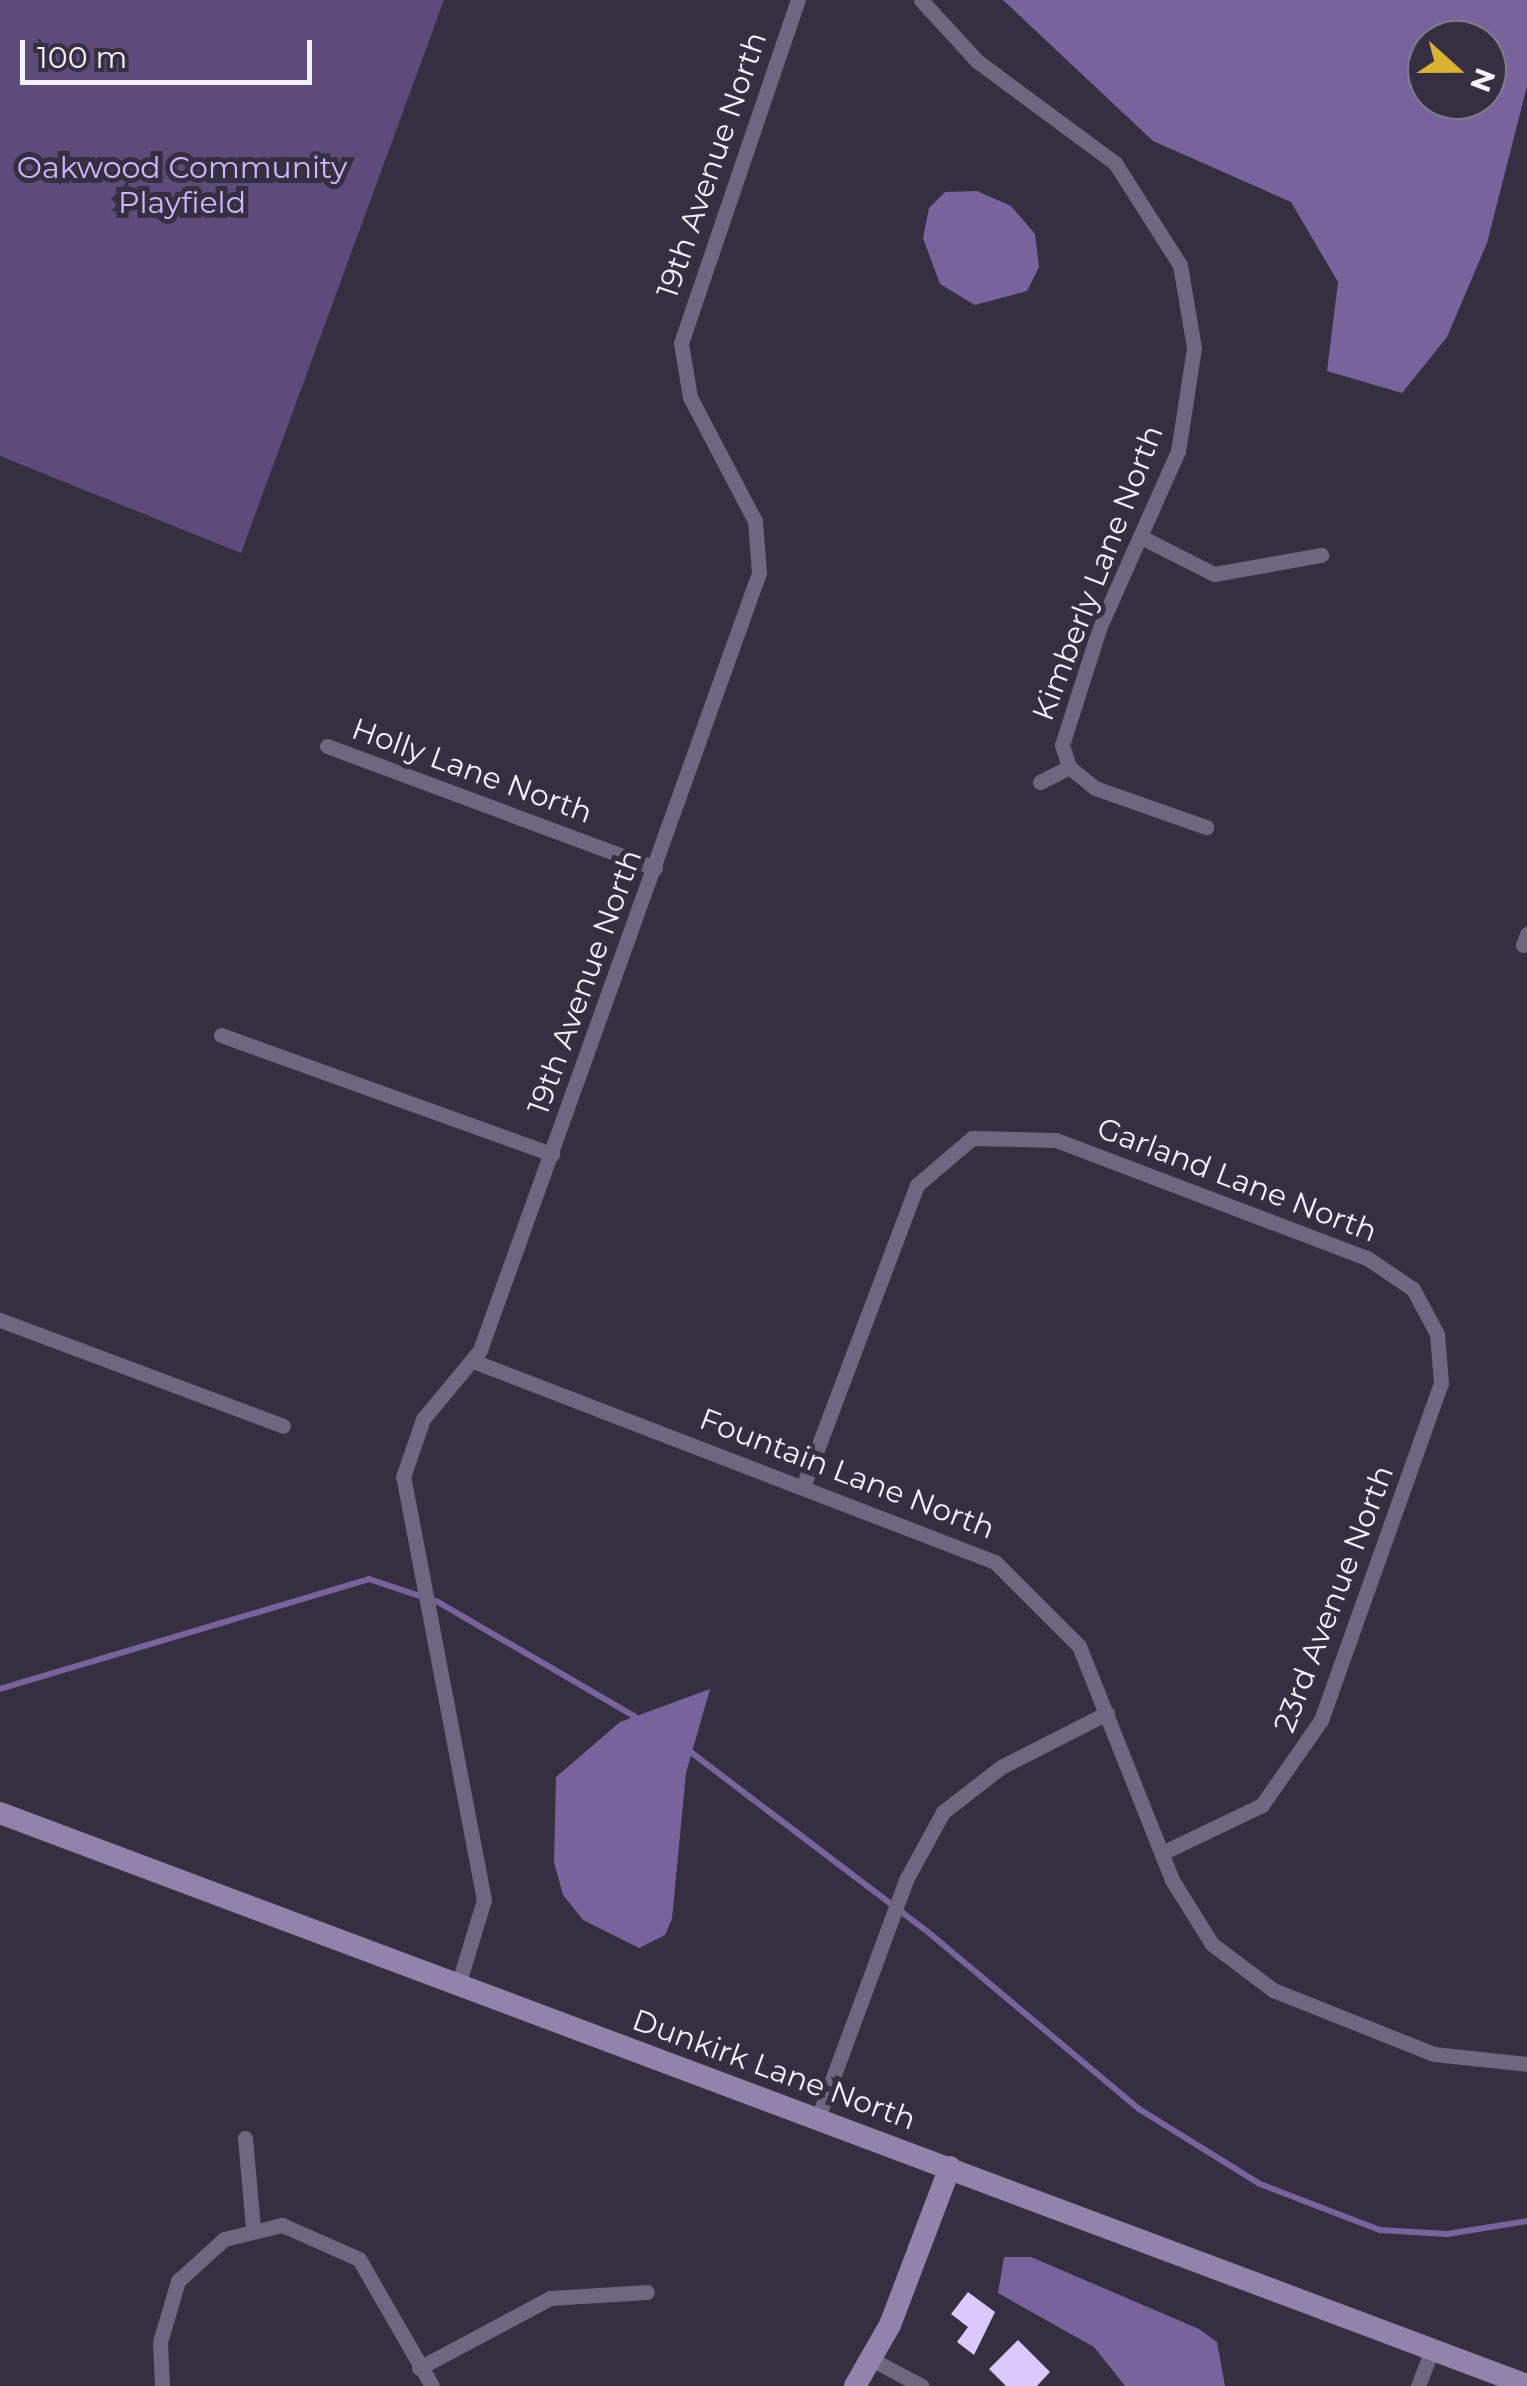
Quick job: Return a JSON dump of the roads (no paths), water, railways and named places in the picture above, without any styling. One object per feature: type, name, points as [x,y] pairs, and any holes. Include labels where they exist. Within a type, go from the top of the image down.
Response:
[{"type":"street","name":"19th Avenue North","points":[[458,1985],[484,1900],[403,1477],[423,1419],[473,1361],[552,1154],[759,573],[756,520],[690,398],[682,343],[798,0]]},
{"type":"street","name":"Kimberly Lane North","points":[[921,0],[977,61],[1114,163],[1180,266],[1194,348],[1190,399],[1141,537],[1065,726],[1068,767],[1095,788],[1206,827]]},
{"type":"street","points":[[1141,537],[1214,574],[1321,555]]},
{"type":"street","name":"Holly Lane North","points":[[327,746],[655,868]]},
{"type":"street","points":[[1040,782],[1068,767]]},
{"type":"street","points":[[221,1035],[552,1154]]},
{"type":"street","name":"Garland Lane North","points":[[804,1484],[917,1185],[972,1138],[1056,1140],[1392,1272],[1413,1289],[1437,1334],[1435,1405]]},
{"type":"street","points":[[0,1320],[284,1426]]},
{"type":"street","name":"Fountain Lane North","points":[[473,1361],[960,1542],[1028,1585],[1078,1646],[1162,1854]]},
{"type":"street","name":"23rd Avenue North","points":[[1162,1854],[1262,1805],[1306,1752],[1435,1405]]},
{"type":"street","points":[[818,2118],[908,1878],[943,1812],[1002,1767],[1107,1714]]},
{"type":"street","name":"Dunkirk Lane North","points":[[0,1813],[1527,2385]]},
{"type":"street","points":[[1162,1854],[1212,1944],[1273,1990],[1434,2054],[1527,2064]]},
{"type":"street","points":[[245,2138],[253,2228]]},
{"type":"street","points":[[855,2386],[873,2360],[950,2167]]},
{"type":"street","points":[[162,2386],[160,2342],[178,2281],[198,2257],[253,2228],[310,2230],[359,2259],[432,2386]]},
{"type":"street","points":[[419,2368],[550,2298],[648,2292]]},
{"type":"street","points":[[1418,2386],[1432,2349]]},
{"type":"street","points":[[873,2360],[922,2386]]},
{"type":"waterway","points":[[0,1689],[369,1579],[438,1602],[634,1716]]},
{"type":"waterway","points":[[692,1753],[928,1932],[1139,2109],[1260,2184],[1380,2230],[1447,2234],[1527,2221]]},
{"type":"park label","name":"Oakwood Community Playfield","points":[[182,185]]}]
